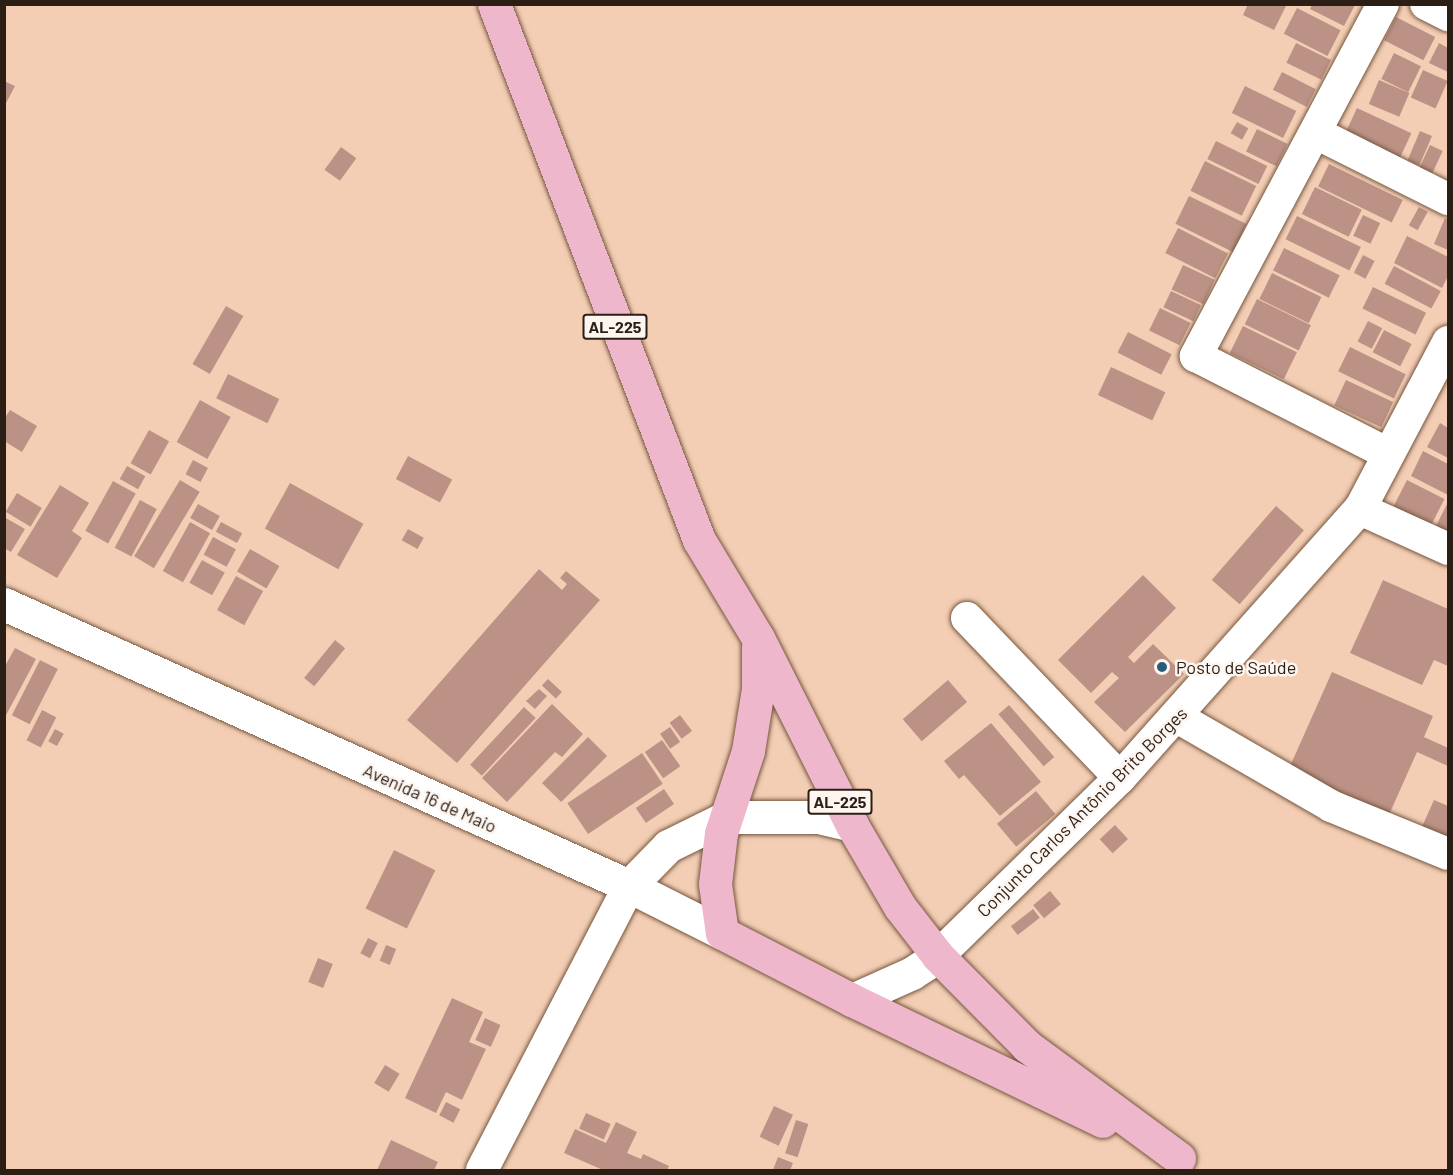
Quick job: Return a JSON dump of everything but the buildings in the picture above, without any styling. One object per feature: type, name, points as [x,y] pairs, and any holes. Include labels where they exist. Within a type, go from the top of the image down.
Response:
[{"type":"main road","name":"AL-225","points":[[494,4],[699,540],[758,638],[852,825],[900,907],[938,956],[1027,1046],[1189,1164]]},
{"type":"main road","points":[[722,933],[715,884],[727,818],[748,751],[758,688],[758,638]]},
{"type":"main road","name":"Avenida 16 de Maio","points":[[722,933],[852,1000]]},
{"type":"main road","name":"AL-225","points":[[852,1000],[1189,1164]]},
{"type":"street","points":[[1383,4],[1196,356],[1388,454]]},
{"type":"street","points":[[1426,4],[1449,15]]},
{"type":"street","points":[[1316,133],[1449,199]]},
{"type":"street","name":"Conjunto Carlos Antônio Brito Borges","points":[[938,956],[1120,778],[1177,717],[1360,509],[1449,342]]},
{"type":"street","points":[[1360,509],[1449,549]]},
{"type":"street","name":"Avenida 16 de Maio","points":[[4,603],[77,640],[629,886],[722,933]]},
{"type":"street","points":[[967,618],[1120,778]]},
{"type":"street","points":[[1177,717],[1331,806],[1449,854]]},
{"type":"street","points":[[482,1170],[629,886],[668,846],[727,818],[818,817],[852,825]]},
{"type":"street","points":[[852,1000],[912,974],[938,956]]},
{"type":"place","name":"Posto de Saúde","points":[[1162,667]]}]
